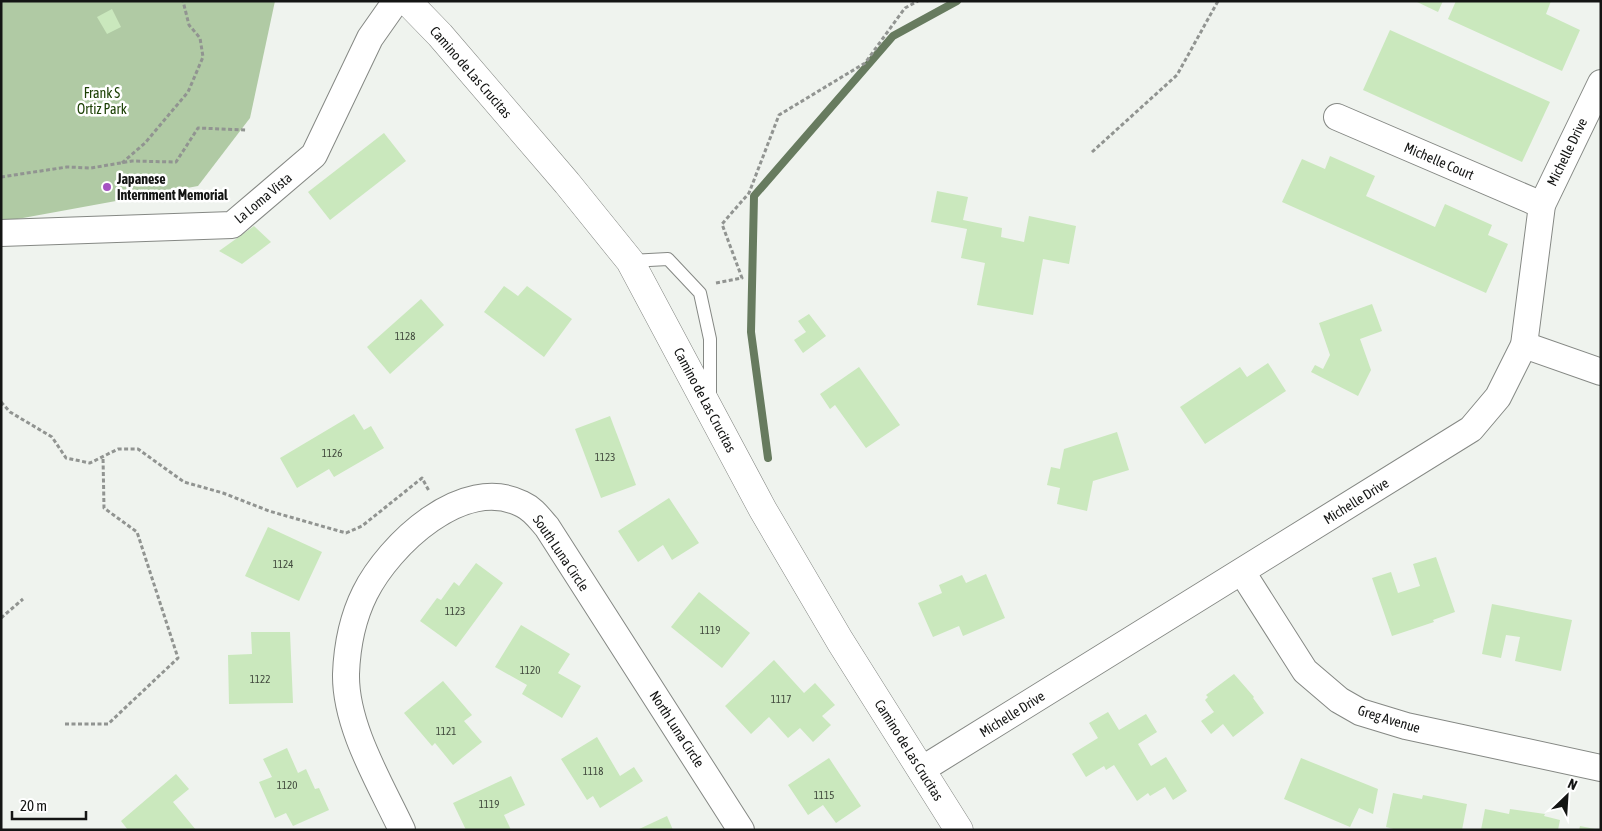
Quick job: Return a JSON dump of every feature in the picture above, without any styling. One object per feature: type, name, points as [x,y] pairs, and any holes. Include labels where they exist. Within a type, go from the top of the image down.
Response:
[{"type":"street","name":"La Loma Vista","points":[[1,234],[232,225],[314,155],[370,38],[396,1]]},
{"type":"street","name":"Camino de Las Crucitas","points":[[407,1],[440,35],[567,183],[630,261],[801,575],[959,830]]},
{"type":"street","name":"Michelle Drive","points":[[921,770],[1471,429],[1498,396],[1524,345],[1542,205],[1601,83]]},
{"type":"street","name":"Michelle Court","points":[[1337,117],[1542,205]]},
{"type":"street","points":[[1524,345],[1601,372]]},
{"type":"street","name":"South Luna Circle","points":[[402,830],[355,727],[348,700],[346,675],[348,647],[364,594],[379,570],[397,548],[418,528],[456,504],[474,498],[489,496],[521,503],[534,512],[547,527],[612,629]]},
{"type":"street","name":"Greg Avenue","points":[[1242,572],[1305,671],[1339,700],[1360,712],[1406,726],[1601,768]]},
{"type":"street","name":"North Luna Circle","points":[[612,629],[742,830]]},
{"type":"lane","points":[[630,261],[668,259],[700,293],[710,340],[710,410]]},
{"type":"path","points":[[121,163],[145,143],[188,92],[202,57],[200,38],[189,25],[183,1]]},
{"type":"path","points":[[700,293],[702,282],[709,284],[742,278],[722,224],[749,193],[779,115],[865,63],[905,8],[918,1]]},
{"type":"path","points":[[1092,152],[1177,76],[1218,1]]},
{"type":"path","points":[[1,177],[67,167],[91,168],[132,161],[176,162],[198,128],[246,130]]},
{"type":"path","points":[[1,402],[10,412],[52,437],[66,458],[90,463],[118,449],[138,449],[184,482],[223,493],[269,512],[346,532],[362,526],[422,478],[441,514]]},
{"type":"path","points":[[65,724],[108,724],[178,658],[137,532],[104,508],[102,457]]},
{"type":"path","points":[[1,618],[23,599]]},
{"type":"green space","name":"Frank S Ortiz Park","points":[[1,1],[275,1],[250,118],[198,186],[1,222]]},
{"type":"building","points":[[1415,1],[1443,1],[1438,12]]},
{"type":"building","points":[[1456,1],[1551,1],[1546,14],[1580,30],[1562,71],[1448,19]]},
{"type":"building","points":[[112,9],[121,27],[107,34],[97,17]]},
{"type":"building","points":[[1390,30],[1550,102],[1522,162],[1363,90]]},
{"type":"building","points":[[384,133],[406,161],[330,220],[308,192]]},
{"type":"building","points":[[1330,156],[1375,176],[1366,196],[1435,227],[1445,204],[1492,225],[1488,235],[1508,244],[1486,293],[1282,202],[1302,159],[1325,169]]},
{"type":"building","points":[[937,191],[968,197],[963,220],[1002,228],[1001,237],[1024,242],[1029,216],[1076,226],[1069,264],[1043,259],[1033,315],[977,305],[985,263],[961,258],[967,229],[931,222]]},
{"type":"building","points":[[254,226],[271,242],[242,264],[219,251]]},
{"type":"building","points":[[504,286],[518,296],[527,286],[572,319],[544,357],[484,312]]},
{"type":"building","points":[[421,299],[444,325],[390,374],[367,347]]},
{"type":"building","points":[[1372,304],[1382,331],[1360,339],[1371,370],[1358,396],[1311,372],[1315,365],[1323,369],[1330,355],[1319,323]]},
{"type":"building","points":[[809,314],[826,336],[803,353],[794,340],[806,332],[798,321]]},
{"type":"building","points":[[1268,363],[1286,391],[1205,444],[1180,407],[1240,367],[1247,377]]},
{"type":"building","points":[[859,367],[900,425],[866,448],[835,405],[830,409],[820,394]]},
{"type":"building","points":[[354,414],[364,430],[371,426],[384,448],[334,477],[329,469],[297,488],[280,458]]},
{"type":"building","points":[[610,416],[636,485],[601,498],[575,429]]},
{"type":"building","points":[[1117,432],[1129,470],[1093,481],[1087,511],[1057,504],[1060,488],[1047,485],[1051,467],[1060,469],[1064,449]]},
{"type":"building","points":[[669,498],[699,543],[672,560],[663,545],[638,562],[618,531]]},
{"type":"building","points":[[268,527],[322,552],[299,601],[245,576]]},
{"type":"building","points":[[1436,557],[1455,612],[1433,620],[1434,622],[1392,636],[1372,578],[1391,572],[1398,593],[1420,586],[1413,564]]},
{"type":"building","points":[[476,563],[503,583],[456,647],[420,621],[437,598],[441,600],[454,582],[459,586]]},
{"type":"building","points":[[986,574],[1005,618],[963,636],[959,626],[933,637],[918,603],[942,593],[939,585],[962,575],[966,583]]},
{"type":"building","points":[[699,592],[750,633],[722,668],[671,627]]},
{"type":"building","points":[[1492,604],[1572,620],[1561,671],[1515,661],[1520,637],[1506,635],[1501,658],[1482,654]]},
{"type":"building","points":[[521,625],[570,654],[558,673],[581,686],[562,718],[522,694],[527,685],[495,667]]},
{"type":"building","points":[[251,632],[290,632],[293,703],[229,704],[228,655],[252,654]]},
{"type":"building","points":[[774,660],[804,693],[815,683],[835,705],[822,716],[831,725],[813,742],[800,728],[788,738],[769,717],[751,734],[725,706]]},
{"type":"building","points":[[1234,674],[1254,697],[1264,713],[1233,737],[1223,724],[1211,734],[1201,721],[1214,712],[1205,700],[1208,697],[1206,695]]},
{"type":"building","points":[[443,681],[472,715],[464,721],[482,742],[453,765],[435,743],[432,746],[404,713]]},
{"type":"building","points":[[1108,712],[1119,730],[1146,714],[1157,732],[1138,744],[1151,766],[1166,757],[1187,791],[1173,800],[1165,787],[1150,796],[1148,793],[1137,801],[1114,765],[1106,770],[1104,766],[1086,777],[1072,754],[1098,738],[1089,723]]},
{"type":"building","points":[[597,737],[620,776],[634,767],[643,781],[600,808],[593,796],[587,800],[561,759]]},
{"type":"building","points":[[287,748],[298,773],[306,769],[315,789],[319,788],[329,810],[293,826],[286,813],[275,818],[259,782],[272,777],[263,759]]},
{"type":"building","points":[[829,758],[861,806],[836,823],[823,805],[808,815],[788,785]]},
{"type":"building","points":[[1301,758],[1378,789],[1373,814],[1359,808],[1350,827],[1284,799]]},
{"type":"building","points":[[176,774],[189,789],[173,802],[196,830],[128,830],[121,821]]},
{"type":"building","points":[[511,776],[525,805],[504,815],[511,830],[466,830],[453,803]]},
{"type":"building","points":[[1393,793],[1422,799],[1423,795],[1467,804],[1462,830],[1397,830],[1386,827]]},
{"type":"building","points":[[1485,809],[1509,814],[1510,809],[1545,814],[1544,816],[1560,820],[1558,830],[1481,830]]},
{"type":"building","points":[[667,816],[673,830],[637,830]]},
{"type":"building","points":[[1580,826],[1595,829],[1595,830],[1579,830]]},
{"type":"waterway","points":[[768,458],[751,332],[754,196],[893,36],[957,1]]},
{"type":"place","name":"Japanese Internment Memorial","points":[[107,187]]}]
